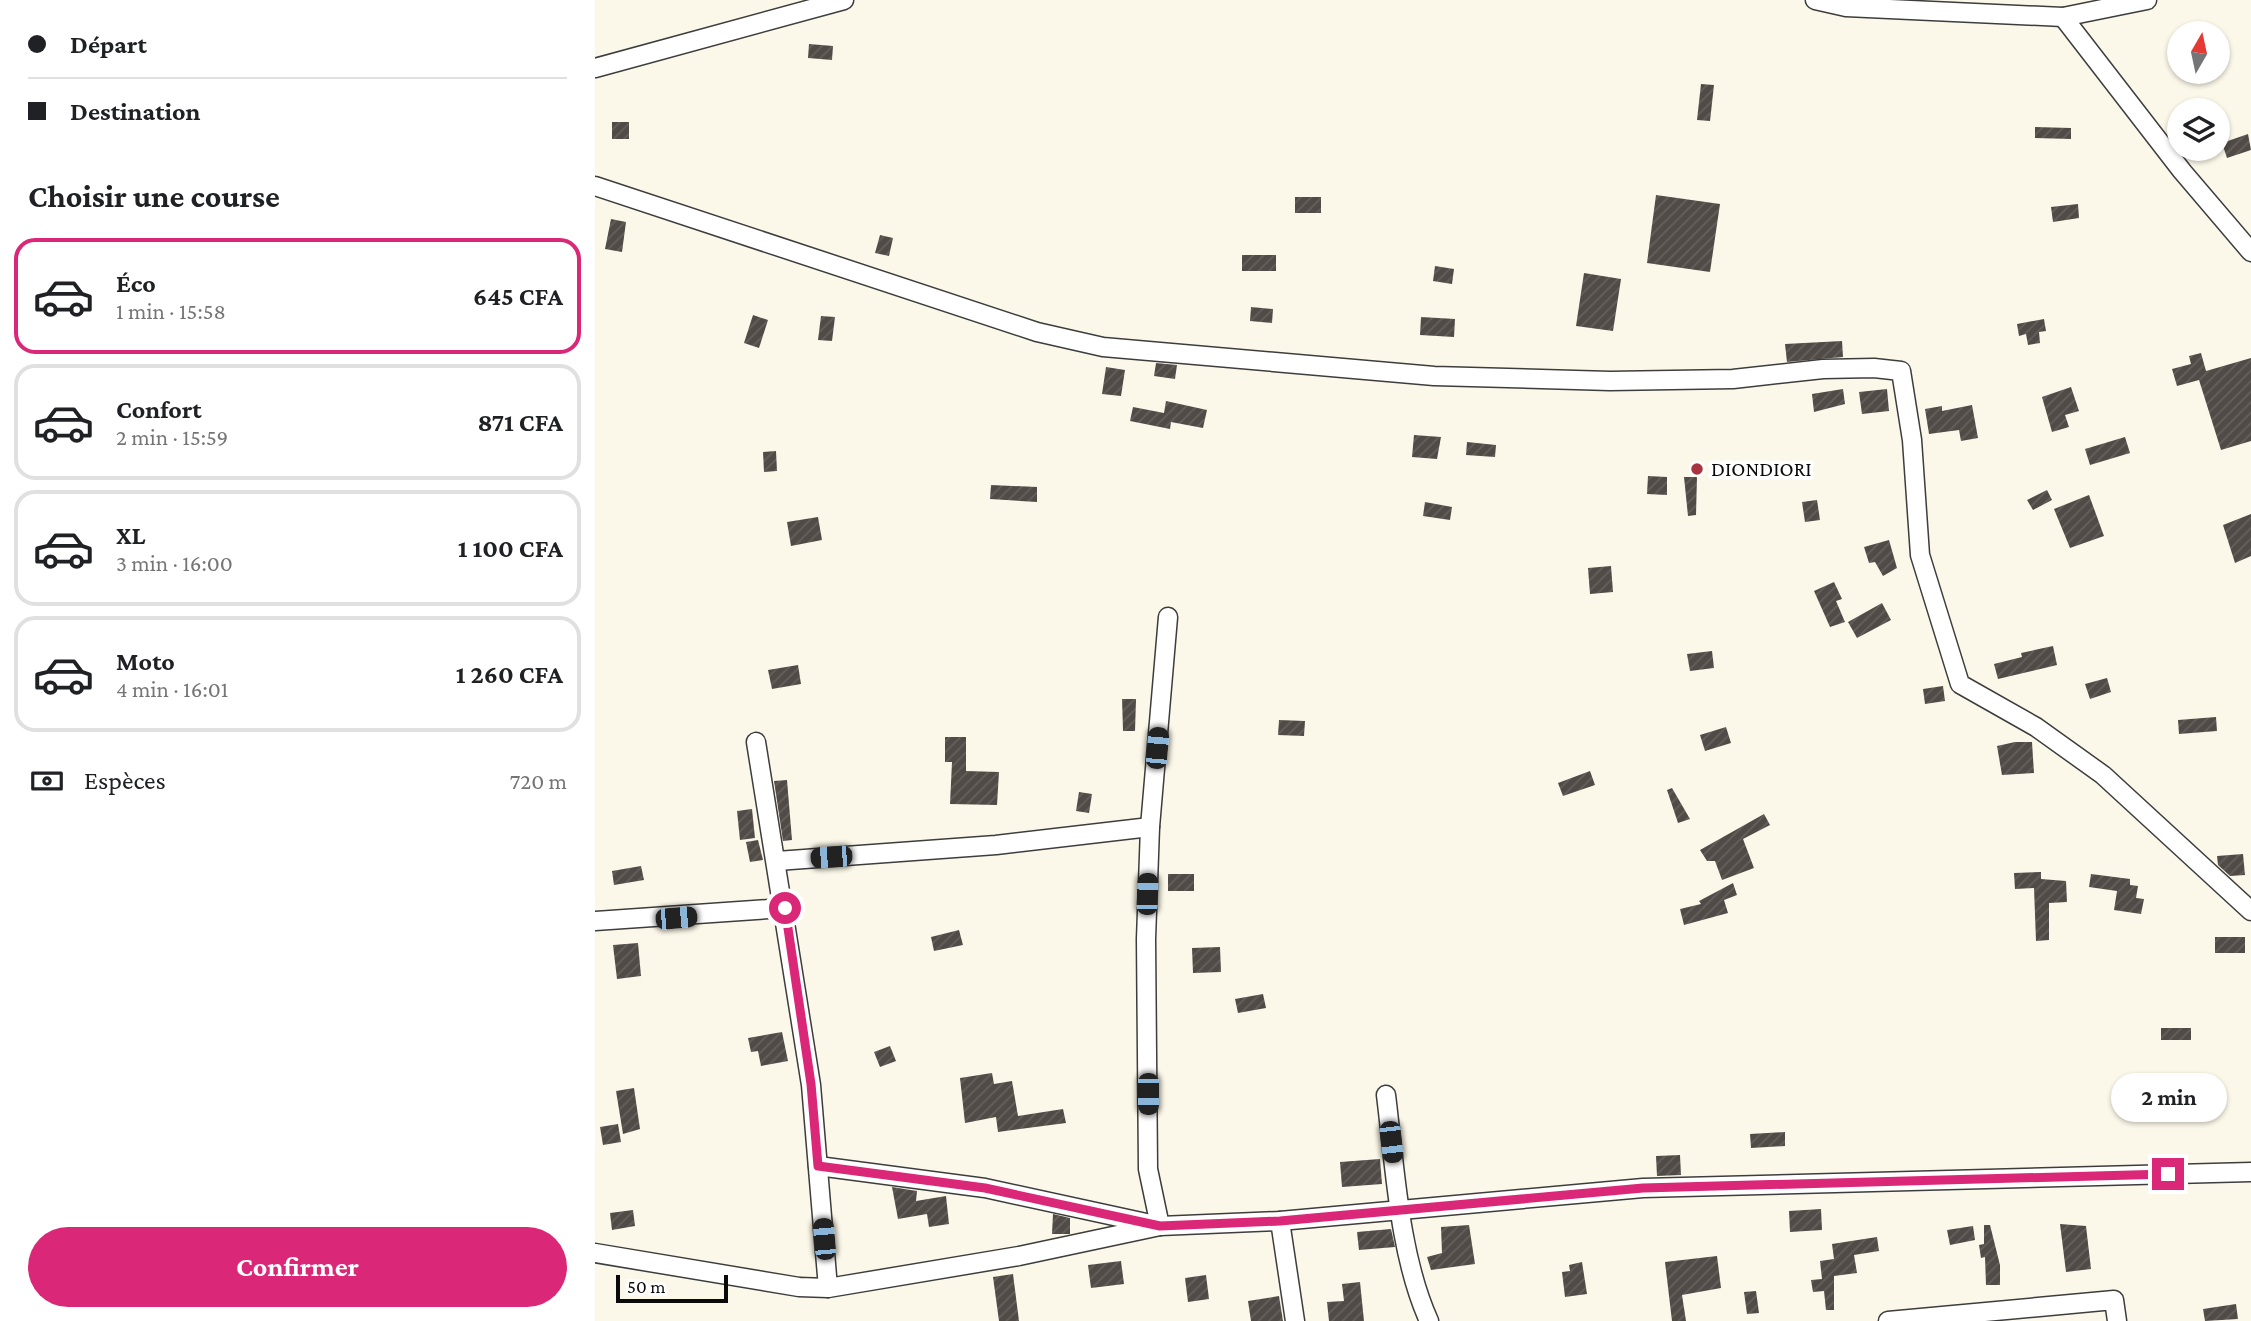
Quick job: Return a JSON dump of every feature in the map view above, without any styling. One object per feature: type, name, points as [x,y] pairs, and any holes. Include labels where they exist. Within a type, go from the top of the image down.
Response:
[{"type":"street","points":[[595,68],[844,0]]},
{"type":"street","points":[[1815,0],[1846,7],[2063,17],[2147,0]]},
{"type":"street","points":[[2063,17],[2182,171],[2251,252]]},
{"type":"street","points":[[595,186],[1037,332],[1103,347],[1434,376],[1637,380],[1733,379],[1823,369],[1874,368],[1901,372],[1913,440],[1920,555],[1959,684],[2036,727],[2103,775],[2251,911]]},
{"type":"street","points":[[1160,1226],[1148,1169],[1146,939],[1150,827],[1168,617]]},
{"type":"street","points":[[756,742],[785,908],[811,1084],[828,1288]]},
{"type":"street","points":[[777,862],[996,845],[1150,827]]},
{"type":"street","points":[[595,920],[785,908]]},
{"type":"street","points":[[1386,1096],[1400,1211],[1420,1302],[1429,1321]]},
{"type":"street","points":[[818,1166],[985,1188],[1160,1226]]},
{"type":"street","points":[[595,1253],[799,1287],[828,1288],[886,1281],[1160,1226],[1280,1221],[1643,1188],[2251,1172]]},
{"type":"street","points":[[1280,1221],[1295,1321]]},
{"type":"street","points":[[1888,1321],[2114,1300],[2117,1321]]},
{"type":"building","points":[[809,44],[833,46],[832,60],[808,58]]},
{"type":"building","points":[[1701,84],[1714,85],[1710,121],[1697,120]]},
{"type":"building","points":[[612,122],[629,122],[629,139],[612,139]]},
{"type":"building","points":[[2035,127],[2071,128],[2071,139],[2035,138]]},
{"type":"building","points":[[2248,134],[2251,150],[2230,157],[2230,140]]},
{"type":"building","points":[[1656,195],[1720,204],[1710,272],[1647,263]]},
{"type":"building","points":[[1295,197],[1321,197],[1321,213],[1295,213]]},
{"type":"building","points":[[2078,204],[2079,218],[2053,222],[2051,207]]},
{"type":"building","points":[[611,219],[626,222],[622,252],[605,249]]},
{"type":"building","points":[[880,235],[893,238],[889,256],[875,253]]},
{"type":"building","points":[[1242,255],[1276,255],[1276,271],[1242,271]]},
{"type":"building","points":[[1435,266],[1454,269],[1452,284],[1433,281]]},
{"type":"building","points":[[1584,273],[1621,279],[1613,331],[1576,326]]},
{"type":"building","points":[[1251,307],[1273,309],[1272,323],[1250,321]]},
{"type":"building","points":[[753,315],[768,320],[759,348],[744,343]]},
{"type":"building","points":[[821,316],[835,317],[832,341],[818,340]]},
{"type":"building","points":[[1421,317],[1455,319],[1454,337],[1420,335]]},
{"type":"building","points":[[2044,319],[2046,331],[2039,332],[2040,343],[2028,345],[2026,334],[2019,336],[2017,324]]},
{"type":"building","points":[[1842,341],[1843,357],[1787,362],[1785,344]]},
{"type":"building","points":[[2201,353],[2206,371],[2251,358],[2251,441],[2221,450],[2199,380],[2177,386],[2172,369],[2191,364],[2189,356]]},
{"type":"building","points":[[1156,363],[1177,365],[1175,379],[1154,376]]},
{"type":"building","points":[[1106,367],[1125,370],[1121,396],[1102,394]]},
{"type":"building","points":[[2071,387],[2079,411],[2065,415],[2069,427],[2052,432],[2042,397]]},
{"type":"building","points":[[1843,389],[1845,404],[1814,412],[1812,394]]},
{"type":"building","points":[[1887,389],[1889,411],[1862,414],[1859,392]]},
{"type":"building","points":[[1166,401],[1207,410],[1203,428],[1171,422],[1170,429],[1130,421],[1133,407],[1164,413]]},
{"type":"building","points":[[1972,405],[1978,438],[1961,441],[1959,430],[1929,434],[1925,409],[1942,406],[1942,411]]},
{"type":"building","points":[[1414,435],[1441,437],[1437,459],[1412,457]]},
{"type":"building","points":[[2125,437],[2130,453],[2090,465],[2085,449]]},
{"type":"building","points":[[1467,442],[1496,445],[1495,457],[1466,455]]},
{"type":"building","points":[[776,451],[777,471],[764,472],[763,452]]},
{"type":"building","points":[[1648,476],[1667,477],[1667,495],[1647,494]]},
{"type":"building","points":[[1684,477],[1697,477],[1696,515],[1688,516]]},
{"type":"building","points":[[991,485],[1037,487],[1037,502],[990,499]]},
{"type":"building","points":[[2047,490],[2052,500],[2033,510],[2027,500]]},
{"type":"building","points":[[2089,495],[2104,536],[2070,548],[2054,509]]},
{"type":"building","points":[[1817,500],[1820,520],[1805,522],[1802,502]]},
{"type":"building","points":[[1425,502],[1452,507],[1450,520],[1423,516]]},
{"type":"building","points":[[2251,514],[2251,556],[2235,563],[2223,525]]},
{"type":"building","points":[[818,517],[822,540],[791,546],[787,522]]},
{"type":"building","points":[[1889,540],[1897,568],[1883,576],[1875,562],[1869,563],[1864,547]]},
{"type":"building","points":[[1611,566],[1613,592],[1590,594],[1588,568]]},
{"type":"building","points":[[1834,582],[1842,599],[1836,601],[1845,622],[1830,627],[1814,591]]},
{"type":"building","points":[[1882,603],[1891,620],[1857,638],[1848,622]]},
{"type":"building","points":[[2053,646],[2057,665],[1998,679],[1994,664],[2022,657],[2021,653]]},
{"type":"building","points":[[1712,651],[1714,668],[1690,671],[1687,654]]},
{"type":"building","points":[[798,665],[801,684],[772,689],[768,670]]},
{"type":"building","points":[[2107,678],[2111,692],[2090,699],[2085,684]]},
{"type":"building","points":[[1943,686],[1945,701],[1925,704],[1923,689]]},
{"type":"building","points":[[1122,699],[1136,699],[1135,731],[1123,731]]},
{"type":"building","points":[[2216,717],[2217,731],[2179,734],[2178,720]]},
{"type":"building","points":[[1279,720],[1305,721],[1304,736],[1278,735]]},
{"type":"building","points":[[1726,727],[1731,743],[1705,751],[1700,735]]},
{"type":"building","points":[[945,737],[966,737],[966,771],[999,772],[997,805],[950,804],[952,762],[945,762]]},
{"type":"building","points":[[2032,742],[2034,773],[2002,775],[1997,746]]},
{"type":"building","points":[[1590,771],[1595,785],[1563,796],[1558,783]]},
{"type":"building","points":[[787,780],[792,840],[783,841],[774,781]]},
{"type":"building","points":[[1672,788],[1690,819],[1678,823],[1667,790]]},
{"type":"building","points":[[1079,792],[1092,794],[1089,813],[1076,811]]},
{"type":"building","points":[[752,809],[755,838],[740,840],[737,811]]},
{"type":"building","points":[[1764,814],[1770,825],[1743,839],[1754,868],[1722,880],[1715,861],[1707,861],[1700,850]]},
{"type":"building","points":[[758,840],[763,860],[750,862],[746,842]]},
{"type":"building","points":[[2243,854],[2245,875],[2230,876],[2218,865],[2217,856]]},
{"type":"building","points":[[641,866],[644,880],[614,885],[612,871]]},
{"type":"building","points":[[2041,872],[2041,879],[2066,881],[2067,902],[2049,903],[2049,940],[2036,941],[2034,888],[2015,889],[2014,873]]},
{"type":"building","points":[[1168,874],[1194,874],[1194,891],[1168,891]]},
{"type":"building","points":[[2091,874],[2130,879],[2130,885],[2138,886],[2136,898],[2144,899],[2141,914],[2114,910],[2117,891],[2089,887]]},
{"type":"building","points":[[1733,883],[1737,895],[1724,900],[1728,913],[1684,925],[1680,909],[1701,904],[1699,901]]},
{"type":"building","points":[[959,930],[963,945],[934,951],[931,937]]},
{"type":"building","points":[[2215,937],[2245,937],[2245,953],[2215,953]]},
{"type":"building","points":[[638,943],[641,976],[617,979],[613,945]]},
{"type":"building","points":[[1220,947],[1221,972],[1193,973],[1192,948]]},
{"type":"building","points":[[1263,994],[1266,1008],[1238,1013],[1235,999]]},
{"type":"building","points":[[2161,1028],[2191,1028],[2191,1040],[2161,1040]]},
{"type":"building","points":[[782,1032],[788,1061],[761,1066],[758,1051],[751,1052],[748,1038]]},
{"type":"building","points":[[890,1046],[896,1061],[880,1067],[874,1052]]},
{"type":"building","points":[[992,1073],[994,1084],[1012,1081],[1018,1116],[1063,1109],[1066,1123],[998,1132],[996,1117],[965,1123],[960,1078]]},
{"type":"building","points":[[634,1088],[640,1129],[623,1134],[616,1091]]},
{"type":"building","points":[[618,1124],[621,1142],[603,1145],[600,1127]]},
{"type":"building","points":[[1785,1132],[1785,1146],[1751,1148],[1750,1134]]},
{"type":"building","points":[[1680,1155],[1681,1175],[1657,1176],[1656,1156]]},
{"type":"building","points":[[1380,1159],[1382,1184],[1342,1187],[1340,1162]]},
{"type":"building","points":[[892,1187],[917,1191],[916,1201],[946,1196],[949,1224],[929,1227],[927,1214],[898,1219]]},
{"type":"building","points":[[1821,1209],[1822,1230],[1790,1232],[1789,1211]]},
{"type":"building","points":[[633,1210],[635,1226],[612,1230],[610,1213]]},
{"type":"building","points":[[1053,1214],[1070,1218],[1070,1234],[1052,1234]]},
{"type":"building","points":[[2060,1224],[2086,1226],[2091,1269],[2066,1272]]},
{"type":"building","points":[[1469,1225],[1475,1264],[1431,1270],[1427,1257],[1442,1253],[1441,1227]]},
{"type":"building","points":[[1984,1225],[1990,1225],[2000,1265],[2000,1285],[1986,1285],[1985,1257],[1981,1258],[1979,1245],[1984,1244]]},
{"type":"building","points":[[1973,1226],[1975,1240],[1950,1245],[1947,1230]]},
{"type":"building","points":[[1391,1229],[1395,1247],[1359,1250],[1357,1232]]},
{"type":"building","points":[[1877,1237],[1879,1251],[1854,1255],[1857,1273],[1834,1276],[1834,1310],[1826,1310],[1824,1291],[1813,1292],[1811,1280],[1822,1279],[1820,1261],[1834,1259],[1832,1244]]},
{"type":"building","points":[[1717,1256],[1721,1288],[1682,1295],[1686,1321],[1672,1321],[1665,1262]]},
{"type":"building","points":[[1121,1261],[1124,1284],[1091,1288],[1088,1265]]},
{"type":"building","points":[[1582,1262],[1587,1294],[1565,1297],[1562,1272],[1570,1271],[1569,1265]]},
{"type":"building","points":[[1013,1274],[1019,1321],[999,1321],[993,1277]]},
{"type":"building","points":[[1206,1275],[1209,1299],[1188,1302],[1185,1278]]},
{"type":"building","points":[[1360,1282],[1364,1321],[1329,1321],[1327,1302],[1344,1301],[1342,1284]]},
{"type":"building","points":[[1756,1291],[1759,1313],[1747,1314],[1744,1292]]},
{"type":"building","points":[[1279,1296],[1283,1321],[1251,1321],[1248,1301]]},
{"type":"building","points":[[2236,1304],[2238,1319],[2205,1321],[2203,1309]]},
{"type":"place","name":"DIONDIORI","points":[[1697,469]]},
{"type":"route","points":[[785,908],[811,1084],[818,1166],[985,1188],[1160,1226],[1280,1221],[1643,1188],[2168,1174]]}]
